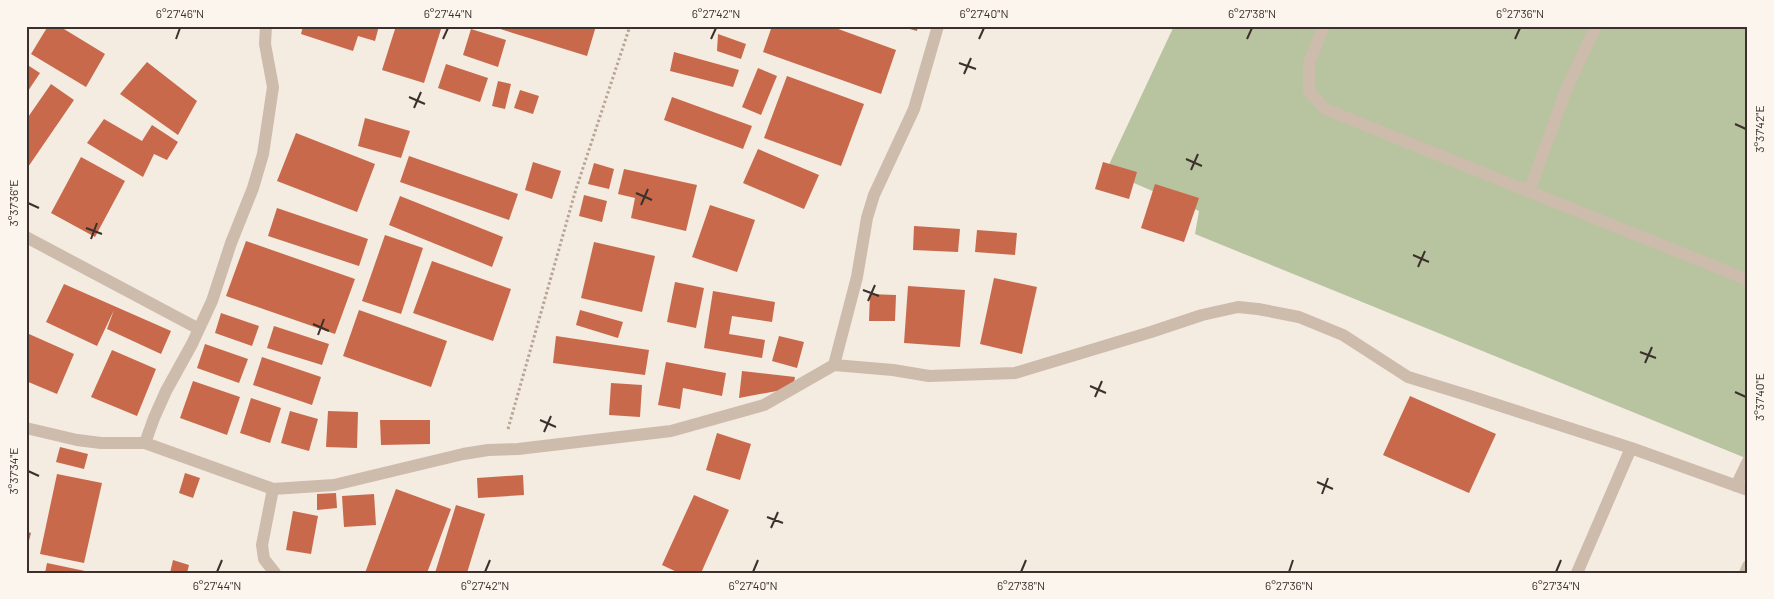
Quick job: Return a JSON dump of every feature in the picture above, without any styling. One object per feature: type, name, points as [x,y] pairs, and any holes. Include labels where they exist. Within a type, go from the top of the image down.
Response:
[{"type":"street","points":[[145,443],[166,392],[212,301],[231,243],[253,188],[263,154],[273,87],[264,44],[266,26]]},
{"type":"street","points":[[834,365],[857,277],[867,218],[874,195],[914,109],[938,26]]},
{"type":"street","points":[[1324,26],[1309,62],[1308,91],[1325,109],[1748,280]]},
{"type":"street","points":[[1529,192],[1566,90],[1596,26]]},
{"type":"street","points":[[26,237],[199,329]]},
{"type":"street","points":[[26,428],[77,440],[101,443],[145,443],[273,489],[334,485],[463,454],[670,431],[764,405],[834,365],[894,370],[929,376],[1015,373],[1202,315],[1238,307],[1299,317],[1343,335],[1408,377],[1631,448],[1742,488],[1748,461]]},
{"type":"street","points":[[1578,573],[1631,448]]},
{"type":"street","points":[[273,489],[262,545],[264,559],[275,573]]},
{"type":"street","points":[[1745,573],[1748,566]]},
{"type":"path","points":[[502,449],[576,189],[630,26]]},
{"type":"green space","points":[[1174,26],[1748,26],[1748,459],[1195,234],[1199,211],[1106,171]]},
{"type":"building","points":[[48,26],[59,26],[105,54],[86,87],[31,54]]},
{"type":"building","points":[[303,26],[379,26],[375,41],[358,36],[353,51],[301,34]]},
{"type":"building","points":[[396,26],[442,26],[424,83],[382,70]]},
{"type":"building","points":[[497,26],[596,26],[587,56],[497,28]]},
{"type":"building","points":[[772,26],[830,26],[896,50],[881,94],[763,52]]},
{"type":"building","points":[[899,26],[918,26],[917,31]]},
{"type":"building","points":[[471,29],[506,40],[498,67],[463,55]]},
{"type":"building","points":[[718,34],[746,44],[741,59],[717,51]]},
{"type":"building","points":[[674,52],[739,70],[733,87],[670,71]]},
{"type":"building","points":[[147,62],[197,101],[178,135],[120,94]]},
{"type":"building","points":[[26,64],[40,73],[26,94]]},
{"type":"building","points":[[446,64],[488,78],[480,102],[438,88]]},
{"type":"building","points":[[758,68],[777,76],[761,115],[742,107]]},
{"type":"building","points":[[787,76],[864,104],[841,166],[764,138]]},
{"type":"building","points":[[498,81],[511,84],[505,109],[492,106]]},
{"type":"building","points":[[51,84],[74,100],[26,170],[26,120]]},
{"type":"building","points":[[520,90],[539,96],[533,114],[514,108]]},
{"type":"building","points":[[672,97],[752,126],[743,149],[664,120]]},
{"type":"building","points":[[365,118],[410,131],[401,158],[358,146]]},
{"type":"building","points":[[104,119],[142,141],[152,125],[178,142],[167,160],[154,154],[143,177],[87,143]]},
{"type":"building","points":[[296,133],[375,164],[357,212],[277,181]]},
{"type":"building","points":[[758,149],[819,175],[804,209],[743,183]]},
{"type":"building","points":[[409,156],[518,194],[509,220],[400,182]]},
{"type":"building","points":[[81,157],[125,181],[95,237],[51,213]]},
{"type":"building","points":[[533,162],[561,171],[552,199],[525,190]]},
{"type":"building","points":[[1103,162],[1137,172],[1129,199],[1095,189]]},
{"type":"building","points":[[594,163],[614,169],[609,189],[588,184]]},
{"type":"building","points":[[624,169],[697,185],[686,231],[631,218],[635,198],[618,194]]},
{"type":"building","points":[[1155,184],[1199,198],[1184,242],[1141,228]]},
{"type":"building","points":[[584,195],[607,201],[602,222],[579,216]]},
{"type":"building","points":[[400,196],[503,237],[492,267],[389,225]]},
{"type":"building","points":[[710,205],[755,220],[737,272],[692,257]]},
{"type":"building","points":[[277,208],[368,239],[359,266],[268,236]]},
{"type":"building","points":[[914,226],[960,229],[958,252],[913,250]]},
{"type":"building","points":[[977,230],[1017,233],[1015,255],[975,252]]},
{"type":"building","points":[[385,235],[423,248],[401,314],[362,301]]},
{"type":"building","points":[[246,241],[355,279],[335,334],[226,296]]},
{"type":"building","points":[[594,242],[655,256],[642,312],[581,298]]},
{"type":"building","points":[[432,261],[511,289],[493,341],[413,313]]},
{"type":"building","points":[[994,278],[1037,287],[1022,354],[980,344]]},
{"type":"building","points":[[675,282],[704,288],[696,328],[667,322]]},
{"type":"building","points":[[64,284],[171,331],[161,354],[107,329],[114,310],[97,346],[46,322]]},
{"type":"building","points":[[908,286],[965,290],[960,347],[904,343]]},
{"type":"building","points":[[713,291],[775,302],[772,322],[732,316],[729,334],[765,340],[762,358],[704,348]]},
{"type":"building","points":[[870,294],[896,295],[895,321],[869,321]]},
{"type":"building","points":[[359,310],[447,341],[431,387],[343,356]]},
{"type":"building","points":[[580,310],[623,322],[618,338],[576,325]]},
{"type":"building","points":[[221,313],[259,326],[252,346],[215,333]]},
{"type":"building","points":[[274,326],[329,344],[322,365],[267,348]]},
{"type":"building","points":[[29,334],[74,354],[57,394],[26,381],[26,339]]},
{"type":"building","points":[[556,336],[649,350],[645,375],[553,363]]},
{"type":"building","points":[[779,336],[804,342],[797,368],[772,361]]},
{"type":"building","points":[[205,344],[248,359],[239,383],[197,368]]},
{"type":"building","points":[[112,350],[156,369],[137,416],[91,397]]},
{"type":"building","points":[[262,357],[321,377],[312,405],[253,385]]},
{"type":"building","points":[[666,362],[726,373],[722,396],[683,388],[680,409],[658,405]]},
{"type":"building","points":[[742,371],[795,377],[793,388],[739,398]]},
{"type":"building","points":[[193,381],[240,397],[227,435],[180,418]]},
{"type":"building","points":[[611,383],[642,385],[640,417],[609,415]]},
{"type":"building","points":[[1410,396],[1496,434],[1469,493],[1383,455]]},
{"type":"building","points":[[251,398],[281,408],[270,443],[240,433]]},
{"type":"building","points":[[290,411],[318,419],[309,451],[281,443]]},
{"type":"building","points":[[328,411],[358,412],[357,448],[326,447]]},
{"type":"building","points":[[380,420],[430,420],[430,444],[381,445]]},
{"type":"building","points":[[717,433],[751,444],[740,480],[706,470]]},
{"type":"building","points":[[60,447],[88,454],[84,469],[56,462]]},
{"type":"building","points":[[185,473],[200,478],[193,498],[179,493]]},
{"type":"building","points":[[57,474],[102,483],[84,563],[40,554]]},
{"type":"building","points":[[523,475],[524,495],[478,498],[477,478]]},
{"type":"building","points":[[396,489],[451,509],[427,573],[365,573]]},
{"type":"building","points":[[336,493],[337,508],[317,510],[317,494]]},
{"type":"building","points":[[374,494],[376,525],[344,527],[342,496]]},
{"type":"building","points":[[694,495],[729,510],[701,573],[679,573],[662,565]]},
{"type":"building","points":[[456,505],[485,514],[467,573],[435,573]]},
{"type":"building","points":[[293,511],[318,516],[311,554],[286,550]]},
{"type":"building","points":[[26,531],[31,533],[27,548],[26,548]]},
{"type":"building","points":[[173,560],[189,565],[187,573],[170,573]]},
{"type":"building","points":[[47,563],[85,571],[85,573],[45,573]]}]
